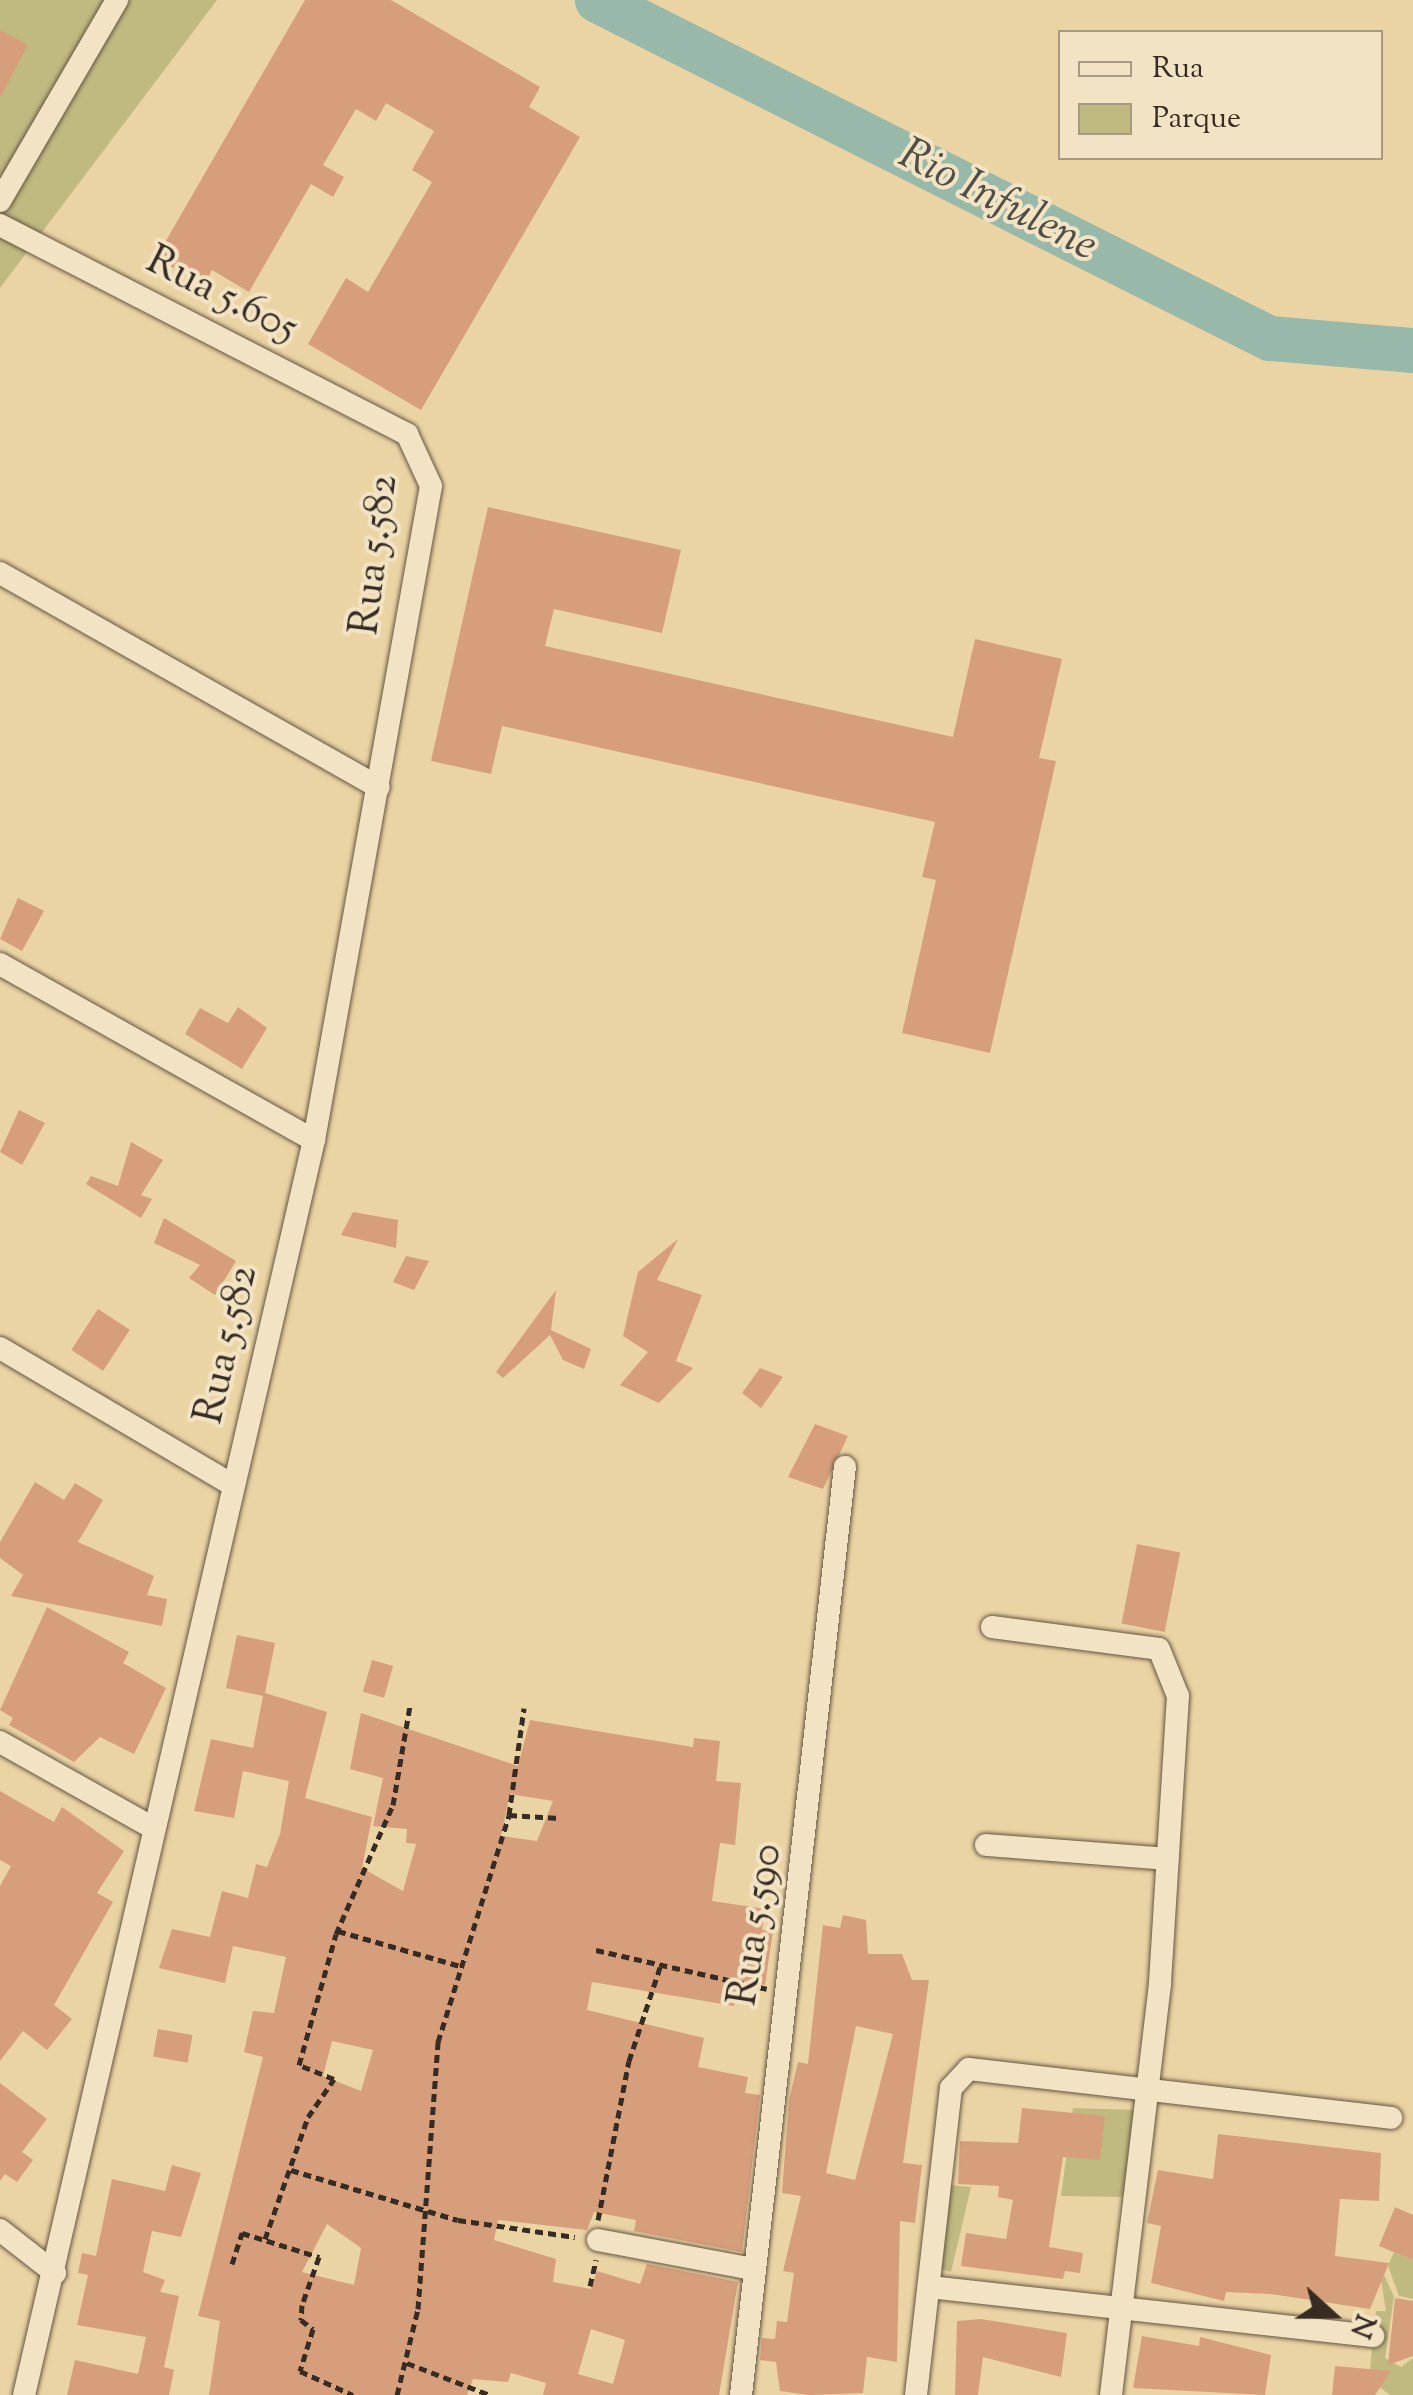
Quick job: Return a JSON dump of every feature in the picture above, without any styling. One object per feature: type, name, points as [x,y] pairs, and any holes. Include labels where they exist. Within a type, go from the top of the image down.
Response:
[{"type":"street","points":[[2,190],[117,0]]},
{"type":"street","name":"Rua 5.605","points":[[0,225],[408,434]]},
{"type":"street","name":"Rua 5.582","points":[[24,2395],[314,1140],[430,486],[408,434]]},
{"type":"street","points":[[0,573],[379,787]]},
{"type":"street","points":[[0,964],[314,1140]]},
{"type":"street","points":[[0,1348],[233,1485]]},
{"type":"street","name":"Rua 5.590","points":[[741,2395],[784,1992],[808,1844],[845,1467]]},
{"type":"street","points":[[992,1627],[1159,1649],[1173,1666],[1167,1858],[1149,2087],[1126,2302],[1110,2395]]},
{"type":"street","points":[[0,1742],[153,1828]]},
{"type":"street","points":[[986,1846],[1167,1858]]},
{"type":"street","points":[[916,2395],[956,2077],[969,2069],[1391,2118]]},
{"type":"street","points":[[0,2230],[55,2272]]},
{"type":"street","points":[[598,2240],[753,2269]]},
{"type":"street","points":[[929,2288],[1126,2302],[1373,2336]]},
{"type":"path","points":[[265,2239],[291,2170],[334,2078],[299,2065],[338,1931],[394,1805],[410,1706]]},
{"type":"path","points":[[397,2395],[407,2362],[438,2042],[509,1816],[524,1708]]},
{"type":"path","points":[[509,1816],[560,1818]]},
{"type":"path","points":[[338,1931],[460,1966]]},
{"type":"path","points":[[596,1950],[784,1992]]},
{"type":"path","points":[[291,2170],[422,2210],[598,2240],[630,2061],[660,1967]]},
{"type":"path","points":[[232,2264],[242,2233],[319,2257],[302,2305],[301,2320],[313,2328],[300,2371],[353,2395]]},
{"type":"path","points":[[407,2362],[490,2395]]},
{"type":"green space","points":[[0,0],[217,0],[0,288]]},
{"type":"green space","points":[[1073,2108],[1135,2110],[1129,2192],[1121,2197],[1061,2196]]},
{"type":"green space","points":[[945,2185],[971,2187],[951,2272],[939,2269]]},
{"type":"green space","points":[[1394,2252],[1413,2260],[1413,2299],[1399,2296],[1388,2266]]},
{"type":"green space","points":[[1378,2261],[1394,2297],[1385,2358],[1401,2367],[1413,2358],[1413,2395],[1390,2395],[1369,2379],[1376,2311],[1386,2311]]},
{"type":"building","points":[[305,0],[391,0],[540,87],[529,107],[580,137],[421,410],[308,344],[346,278],[368,292],[432,182],[412,170],[434,131],[386,103],[376,121],[356,109],[323,165],[344,177],[333,197],[311,184],[249,292],[212,270],[204,285],[156,258]]},
{"type":"building","points":[[0,30],[28,45],[0,98]]},
{"type":"building","points":[[488,507],[681,550],[662,633],[554,609],[545,646],[953,737],[975,639],[1062,659],[1039,758],[1056,761],[990,1053],[902,1033],[936,880],[922,877],[935,822],[502,726],[491,774],[431,761]]},
{"type":"building","points":[[18,898],[44,911],[22,951],[0,939]]},
{"type":"building","points":[[238,1007],[267,1028],[242,1069],[185,1034],[200,1008],[228,1023]]},
{"type":"building","points":[[19,1110],[45,1123],[22,1165],[0,1152]]},
{"type":"building","points":[[131,1142],[163,1160],[141,1195],[152,1199],[141,1218],[86,1184],[91,1176],[118,1186]]},
{"type":"building","points":[[353,1212],[398,1220],[396,1248],[341,1235]]},
{"type":"building","points":[[164,1218],[236,1261],[215,1295],[189,1278],[200,1265],[154,1243]]},
{"type":"building","points":[[678,1239],[657,1280],[702,1295],[676,1361],[693,1368],[659,1403],[620,1385],[648,1352],[623,1336],[638,1272]]},
{"type":"building","points":[[406,1256],[429,1261],[414,1290],[393,1282]]},
{"type":"building","points":[[556,1290],[551,1330],[591,1349],[584,1369],[563,1360],[550,1335],[503,1378],[496,1372]]},
{"type":"building","points":[[98,1309],[130,1330],[103,1371],[71,1350]]},
{"type":"building","points":[[760,1368],[783,1377],[761,1408],[742,1393]]},
{"type":"building","points":[[815,1424],[848,1436],[823,1489],[788,1477]]},
{"type":"building","points":[[35,1482],[64,1500],[75,1483],[103,1500],[78,1542],[154,1576],[147,1595],[167,1599],[162,1626],[11,1596],[23,1575],[0,1558],[0,1542]]},
{"type":"building","points":[[1137,1544],[1180,1552],[1165,1632],[1122,1624]]},
{"type":"building","points":[[47,1607],[129,1652],[123,1663],[166,1688],[134,1754],[100,1737],[74,1762],[9,1725],[13,1718],[0,1710]]},
{"type":"building","points":[[237,1635],[275,1643],[265,1693],[327,1712],[305,1798],[372,1817],[362,1868],[403,1891],[416,1844],[406,1843],[407,1829],[373,1826],[383,1778],[350,1769],[361,1713],[518,1766],[530,1720],[693,1747],[694,1738],[720,1741],[716,1781],[741,1783],[735,1845],[720,1843],[712,1901],[765,1909],[762,1930],[773,1931],[765,1985],[738,1981],[734,2006],[592,1982],[587,2010],[704,2038],[698,2067],[748,2077],[745,2093],[760,2095],[742,2252],[634,2231],[636,2220],[594,2212],[587,2230],[498,2220],[494,2240],[556,2259],[553,2282],[591,2289],[597,2271],[640,2284],[647,2264],[738,2282],[719,2395],[543,2395],[546,2383],[511,2373],[508,2382],[473,2379],[467,2395],[209,2395],[220,2321],[198,2316],[263,2057],[244,2052],[253,2011],[274,2013],[286,1957],[233,1946],[225,1983],[159,1968],[172,1929],[210,1937],[222,1891],[248,1898],[256,1864],[267,1867],[280,1834],[289,1781],[243,1771],[234,1818],[194,1811],[211,1739],[253,1748],[263,1696],[226,1688]],"holes":[[[510,1794],[553,1801],[537,1841],[501,1836]],[[332,2041],[373,2050],[361,2091],[323,2076]],[[327,2224],[361,2248],[354,2285],[302,2272]],[[591,2329],[625,2340],[613,2384],[578,2374]]]},
{"type":"building","points":[[372,1660],[393,1666],[384,1698],[363,1692]]},
{"type":"building","points":[[0,1791],[54,1822],[62,1807],[124,1851],[97,1893],[113,1902],[54,2005],[72,2019],[47,2050],[23,2031],[0,2061],[0,1886],[11,1866],[0,1860]]},
{"type":"building","points":[[843,1915],[866,1920],[868,1954],[902,1954],[912,1980],[929,1980],[903,2163],[922,2165],[915,2223],[900,2221],[897,2362],[867,2357],[863,2393],[809,2395],[780,2391],[776,2362],[760,2360],[762,2338],[775,2339],[777,2321],[787,2322],[794,2273],[783,2271],[801,2196],[782,2193],[789,2100],[798,2062],[808,2064],[823,1925],[840,1928]],"holes":[[[856,2026],[893,2034],[855,2180],[826,2173]]]},
{"type":"building","points":[[158,2029],[192,2035],[188,2063],[153,2057]]},
{"type":"building","points":[[0,2083],[47,2119],[22,2152],[33,2160],[17,2182],[5,2174],[0,2181]]},
{"type":"building","points":[[1022,2108],[1105,2116],[1100,2160],[1063,2157],[1049,2247],[1083,2253],[1080,2273],[1065,2271],[1063,2279],[961,2266],[966,2233],[1006,2239],[1013,2200],[998,2197],[999,2186],[958,2184],[960,2141],[1018,2143]]},
{"type":"building","points":[[1218,2134],[1381,2153],[1379,2201],[1340,2199],[1335,2256],[1389,2263],[1370,2309],[1271,2294],[1226,2292],[1224,2301],[1151,2283],[1161,2226],[1147,2223],[1158,2170],[1213,2179]]},
{"type":"building","points":[[172,2165],[201,2173],[181,2237],[152,2231],[143,2272],[165,2280],[160,2292],[179,2296],[164,2367],[174,2370],[169,2395],[67,2395],[75,2360],[138,2374],[146,2337],[77,2325],[88,2275],[78,2273],[82,2253],[96,2256],[112,2179],[165,2191]]},
{"type":"building","points":[[1395,2207],[1413,2215],[1413,2260],[1379,2246]]},
{"type":"building","points":[[1395,2298],[1413,2301],[1413,2356],[1388,2365]]},
{"type":"building","points":[[981,2319],[1067,2333],[1061,2377],[983,2357],[978,2395],[955,2395],[957,2321]]},
{"type":"building","points":[[1142,2336],[1199,2346],[1200,2337],[1271,2355],[1265,2395],[1133,2388]]},
{"type":"building","points":[[1335,2366],[1391,2371],[1375,2395],[1332,2395]]},
{"type":"waterway","name":"Rio Infulene","points":[[597,0],[1269,338],[1413,350]]}]
